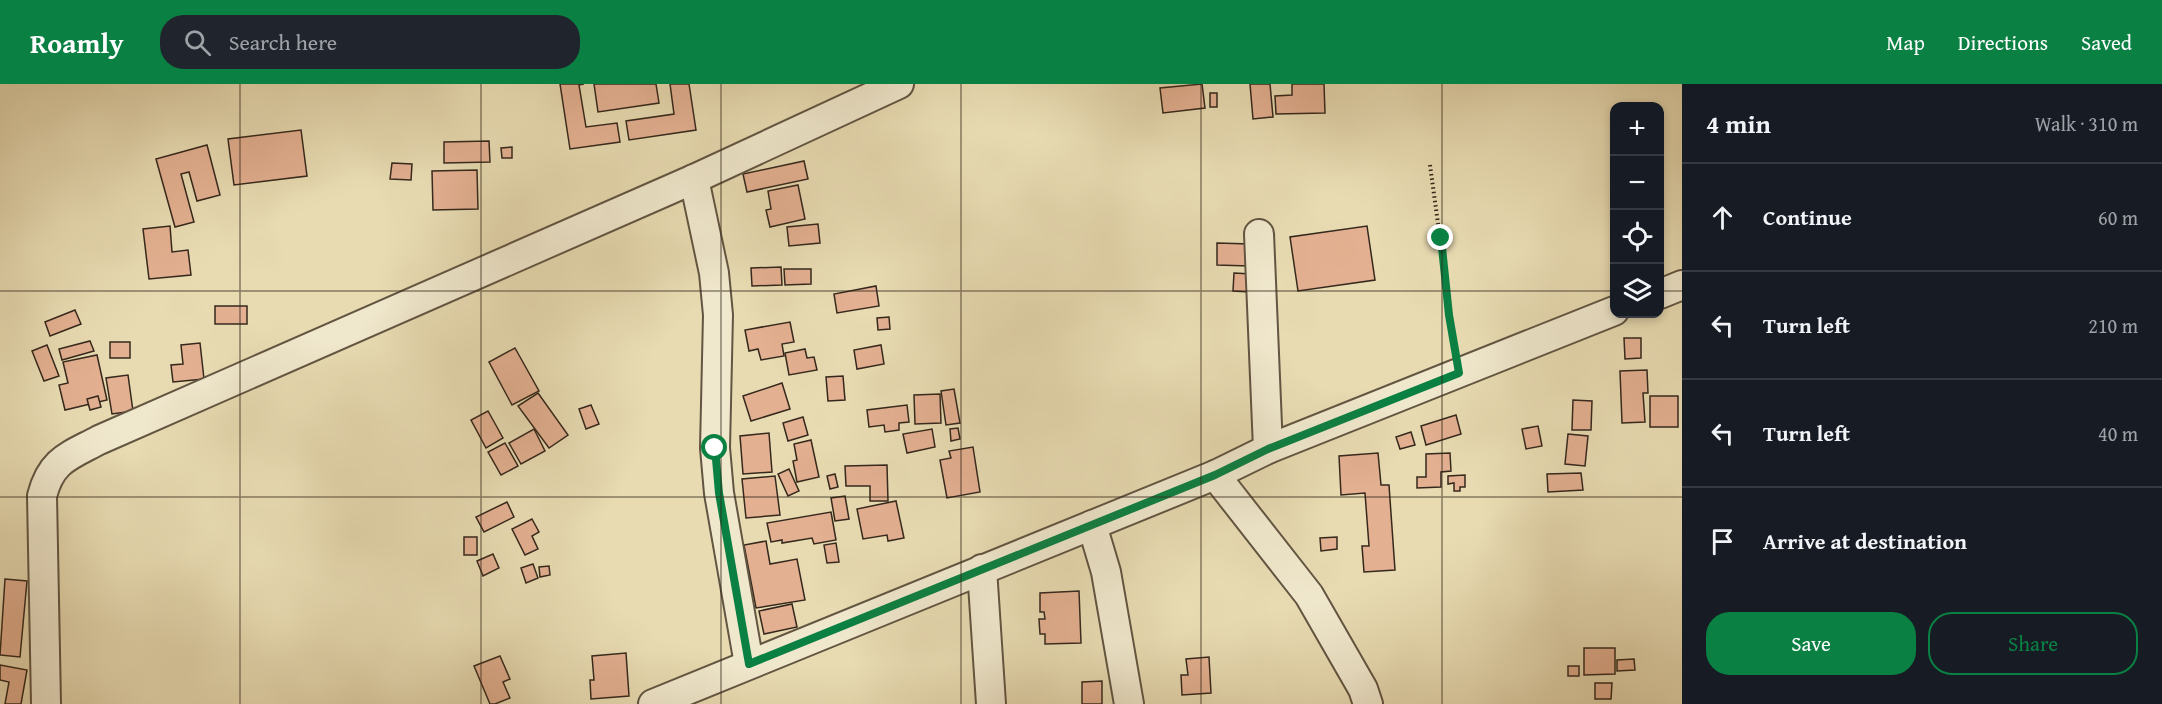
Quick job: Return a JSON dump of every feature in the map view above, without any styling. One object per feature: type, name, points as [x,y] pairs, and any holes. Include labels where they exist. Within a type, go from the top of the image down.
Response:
[{"type":"street","points":[[46,704],[42,496],[46,478],[64,459],[99,440],[694,179],[899,84]]},
{"type":"street","points":[[694,179],[714,273],[718,315],[715,448],[719,493],[749,664]]},
{"type":"street","points":[[1259,234],[1268,449]]},
{"type":"street","points":[[1664,292],[1682,285]]},
{"type":"street","points":[[652,704],[1215,475],[1268,449],[1610,313]]},
{"type":"street","points":[[1215,475],[1309,595],[1363,688],[1368,704]]},
{"type":"street","points":[[1092,525],[1106,572],[1129,704]]},
{"type":"street","points":[[982,569],[991,704]]},
{"type":"path","points":[[1430,165],[1449,315],[1459,373]]},
{"type":"building","points":[[560,84],[584,84],[579,85],[586,127],[617,123],[620,142],[570,149]]},
{"type":"building","points":[[594,84],[656,84],[659,103],[598,112]]},
{"type":"building","points":[[670,84],[689,84],[696,130],[629,140],[626,121],[674,114]]},
{"type":"building","points":[[1202,84],[1205,108],[1163,113],[1160,88]]},
{"type":"building","points":[[1250,84],[1270,84],[1273,117],[1253,119]]},
{"type":"building","points":[[1292,84],[1324,84],[1325,113],[1276,114],[1275,96],[1292,95]]},
{"type":"building","points":[[1210,93],[1217,93],[1217,107],[1210,107]]},
{"type":"building","points":[[301,130],[307,176],[234,185],[228,139]]},
{"type":"building","points":[[489,141],[490,162],[444,163],[444,142]]},
{"type":"building","points":[[207,145],[220,195],[197,201],[189,172],[181,174],[194,222],[175,227],[156,159]]},
{"type":"building","points":[[512,147],[512,158],[502,158],[501,148]]},
{"type":"building","points":[[804,161],[808,179],[747,192],[743,174]]},
{"type":"building","points":[[392,163],[412,164],[411,180],[390,179]]},
{"type":"building","points":[[477,170],[478,209],[433,210],[432,171]]},
{"type":"building","points":[[798,185],[805,219],[770,227],[766,210],[771,209],[768,191]]},
{"type":"building","points":[[818,224],[820,243],[789,246],[787,227]]},
{"type":"building","points":[[170,226],[172,252],[188,250],[191,275],[149,279],[143,229]]},
{"type":"building","points":[[1367,226],[1375,280],[1298,291],[1290,237]]},
{"type":"building","points":[[1217,243],[1250,244],[1249,266],[1217,265]]},
{"type":"building","points":[[781,267],[782,285],[752,286],[751,268]]},
{"type":"building","points":[[784,269],[811,269],[811,284],[785,285]]},
{"type":"building","points":[[1234,273],[1251,274],[1250,292],[1233,291]]},
{"type":"building","points":[[876,286],[879,306],[837,313],[834,294]]},
{"type":"building","points":[[215,306],[247,306],[247,324],[215,324]]},
{"type":"building","points":[[75,310],[81,324],[50,336],[45,322]]},
{"type":"building","points":[[889,317],[890,329],[878,330],[877,318]]},
{"type":"building","points":[[790,322],[794,342],[782,344],[784,356],[761,360],[758,349],[749,351],[745,330]]},
{"type":"building","points":[[1624,338],[1641,338],[1641,358],[1625,359]]},
{"type":"building","points":[[90,341],[94,351],[62,360],[59,349]]},
{"type":"building","points":[[110,342],[130,342],[130,358],[110,358]]},
{"type":"building","points":[[200,343],[204,379],[173,382],[171,365],[183,364],[181,345]]},
{"type":"building","points":[[47,345],[59,376],[44,381],[32,351]]},
{"type":"building","points":[[881,345],[884,364],[857,369],[854,350]]},
{"type":"building","points":[[515,348],[539,391],[512,405],[489,362]]},
{"type":"building","points":[[805,349],[807,358],[814,357],[817,370],[789,375],[785,353]]},
{"type":"building","points":[[97,355],[107,400],[65,410],[59,385],[68,383],[63,362]]},
{"type":"building","points":[[1647,370],[1648,393],[1643,393],[1645,422],[1622,423],[1620,371]]},
{"type":"building","points":[[128,375],[133,411],[112,414],[106,378]]},
{"type":"building","points":[[843,376],[845,400],[828,401],[826,377]]},
{"type":"building","points":[[782,383],[790,409],[751,421],[743,396]]},
{"type":"building","points":[[954,389],[960,423],[946,425],[941,391]]},
{"type":"building","points":[[538,393],[568,435],[549,448],[518,406]]},
{"type":"building","points":[[940,394],[941,423],[915,424],[914,395]]},
{"type":"building","points":[[98,396],[101,407],[90,410],[87,399]]},
{"type":"building","points":[[1650,396],[1678,396],[1678,427],[1650,427]]},
{"type":"building","points":[[1573,400],[1592,401],[1591,430],[1572,430]]},
{"type":"building","points":[[591,405],[599,424],[586,429],[579,409]]},
{"type":"building","points":[[907,405],[909,422],[899,423],[899,430],[885,432],[884,425],[869,427],[867,410]]},
{"type":"building","points":[[488,411],[503,438],[486,448],[471,420]]},
{"type":"building","points":[[1456,415],[1461,434],[1426,445],[1421,426]]},
{"type":"building","points":[[803,417],[808,435],[788,441],[783,423]]},
{"type":"building","points":[[1538,426],[1542,446],[1526,449],[1522,429]]},
{"type":"building","points":[[958,428],[960,439],[951,441],[950,429]]},
{"type":"building","points":[[534,429],[545,451],[521,464],[509,443]]},
{"type":"building","points":[[932,429],[935,447],[907,453],[903,434]]},
{"type":"building","points":[[1411,432],[1415,445],[1400,449],[1396,437]]},
{"type":"building","points":[[769,433],[772,472],[743,474],[740,436]]},
{"type":"building","points":[[1568,434],[1588,436],[1585,466],[1565,464]]},
{"type":"building","points":[[811,440],[819,477],[797,482],[793,461],[797,460],[794,444]]},
{"type":"building","points":[[505,443],[518,466],[501,475],[488,452]]},
{"type":"building","points":[[973,447],[980,492],[947,498],[940,460],[951,458],[949,451]]},
{"type":"building","points":[[1378,453],[1381,485],[1389,485],[1395,570],[1364,572],[1362,546],[1369,546],[1365,493],[1341,495],[1339,456]]},
{"type":"building","points":[[1450,453],[1451,471],[1441,472],[1441,487],[1417,488],[1417,477],[1426,477],[1426,454]]},
{"type":"building","points":[[887,465],[888,501],[870,501],[870,486],[846,486],[845,466]]},
{"type":"building","points":[[789,469],[799,491],[788,496],[778,474]]},
{"type":"building","points":[[1581,473],[1583,490],[1548,492],[1547,474]]},
{"type":"building","points":[[835,474],[838,487],[830,489],[827,476]]},
{"type":"building","points":[[1465,475],[1465,487],[1460,487],[1460,491],[1454,491],[1454,483],[1448,484],[1448,476]]},
{"type":"building","points":[[775,476],[780,515],[746,518],[742,479]]},
{"type":"building","points":[[845,496],[849,519],[835,521],[831,498]]},
{"type":"building","points":[[896,501],[904,538],[888,541],[887,535],[863,539],[857,509]]},
{"type":"building","points":[[507,502],[514,517],[484,532],[476,517]]},
{"type":"building","points":[[831,512],[836,540],[814,544],[812,538],[782,543],[782,540],[771,542],[767,523]]},
{"type":"building","points":[[532,519],[539,532],[532,536],[538,549],[525,555],[512,529]]},
{"type":"building","points":[[464,537],[477,537],[477,555],[464,555]]},
{"type":"building","points":[[1337,537],[1337,549],[1321,551],[1320,538]]},
{"type":"building","points":[[766,541],[770,564],[797,559],[805,600],[756,608],[744,545]]},
{"type":"building","points":[[836,543],[839,562],[827,563],[824,545]]},
{"type":"building","points":[[493,554],[499,568],[483,576],[477,561]]},
{"type":"building","points":[[533,564],[538,578],[526,583],[521,568]]},
{"type":"building","points":[[549,566],[550,575],[540,577],[539,567]]},
{"type":"building","points":[[5,579],[27,581],[20,657],[0,655]]},
{"type":"building","points":[[1079,591],[1081,643],[1045,644],[1045,634],[1040,634],[1039,619],[1045,619],[1044,612],[1040,612],[1040,593]]},
{"type":"building","points":[[792,604],[797,627],[764,634],[759,611]]},
{"type":"building","points":[[1584,648],[1615,648],[1615,674],[1584,675]]},
{"type":"building","points":[[626,653],[629,696],[591,699],[590,680],[594,680],[592,656]]},
{"type":"building","points":[[500,656],[510,679],[503,682],[510,698],[490,704],[474,666]]},
{"type":"building","points":[[1209,657],[1211,693],[1182,695],[1181,675],[1188,675],[1186,659]]},
{"type":"building","points":[[1634,659],[1635,670],[1617,671],[1617,660]]},
{"type":"building","points":[[0,665],[27,670],[21,704],[5,704],[9,682],[0,680]]},
{"type":"building","points":[[1568,666],[1579,666],[1579,676],[1568,676]]},
{"type":"building","points":[[1102,681],[1102,704],[1082,704],[1082,682]]},
{"type":"building","points":[[1595,683],[1612,683],[1611,699],[1595,699]]},
{"type":"route","points":[[715,448],[719,493],[749,664],[1215,475],[1268,449],[1459,373],[1449,315],[1441,238]]}]
